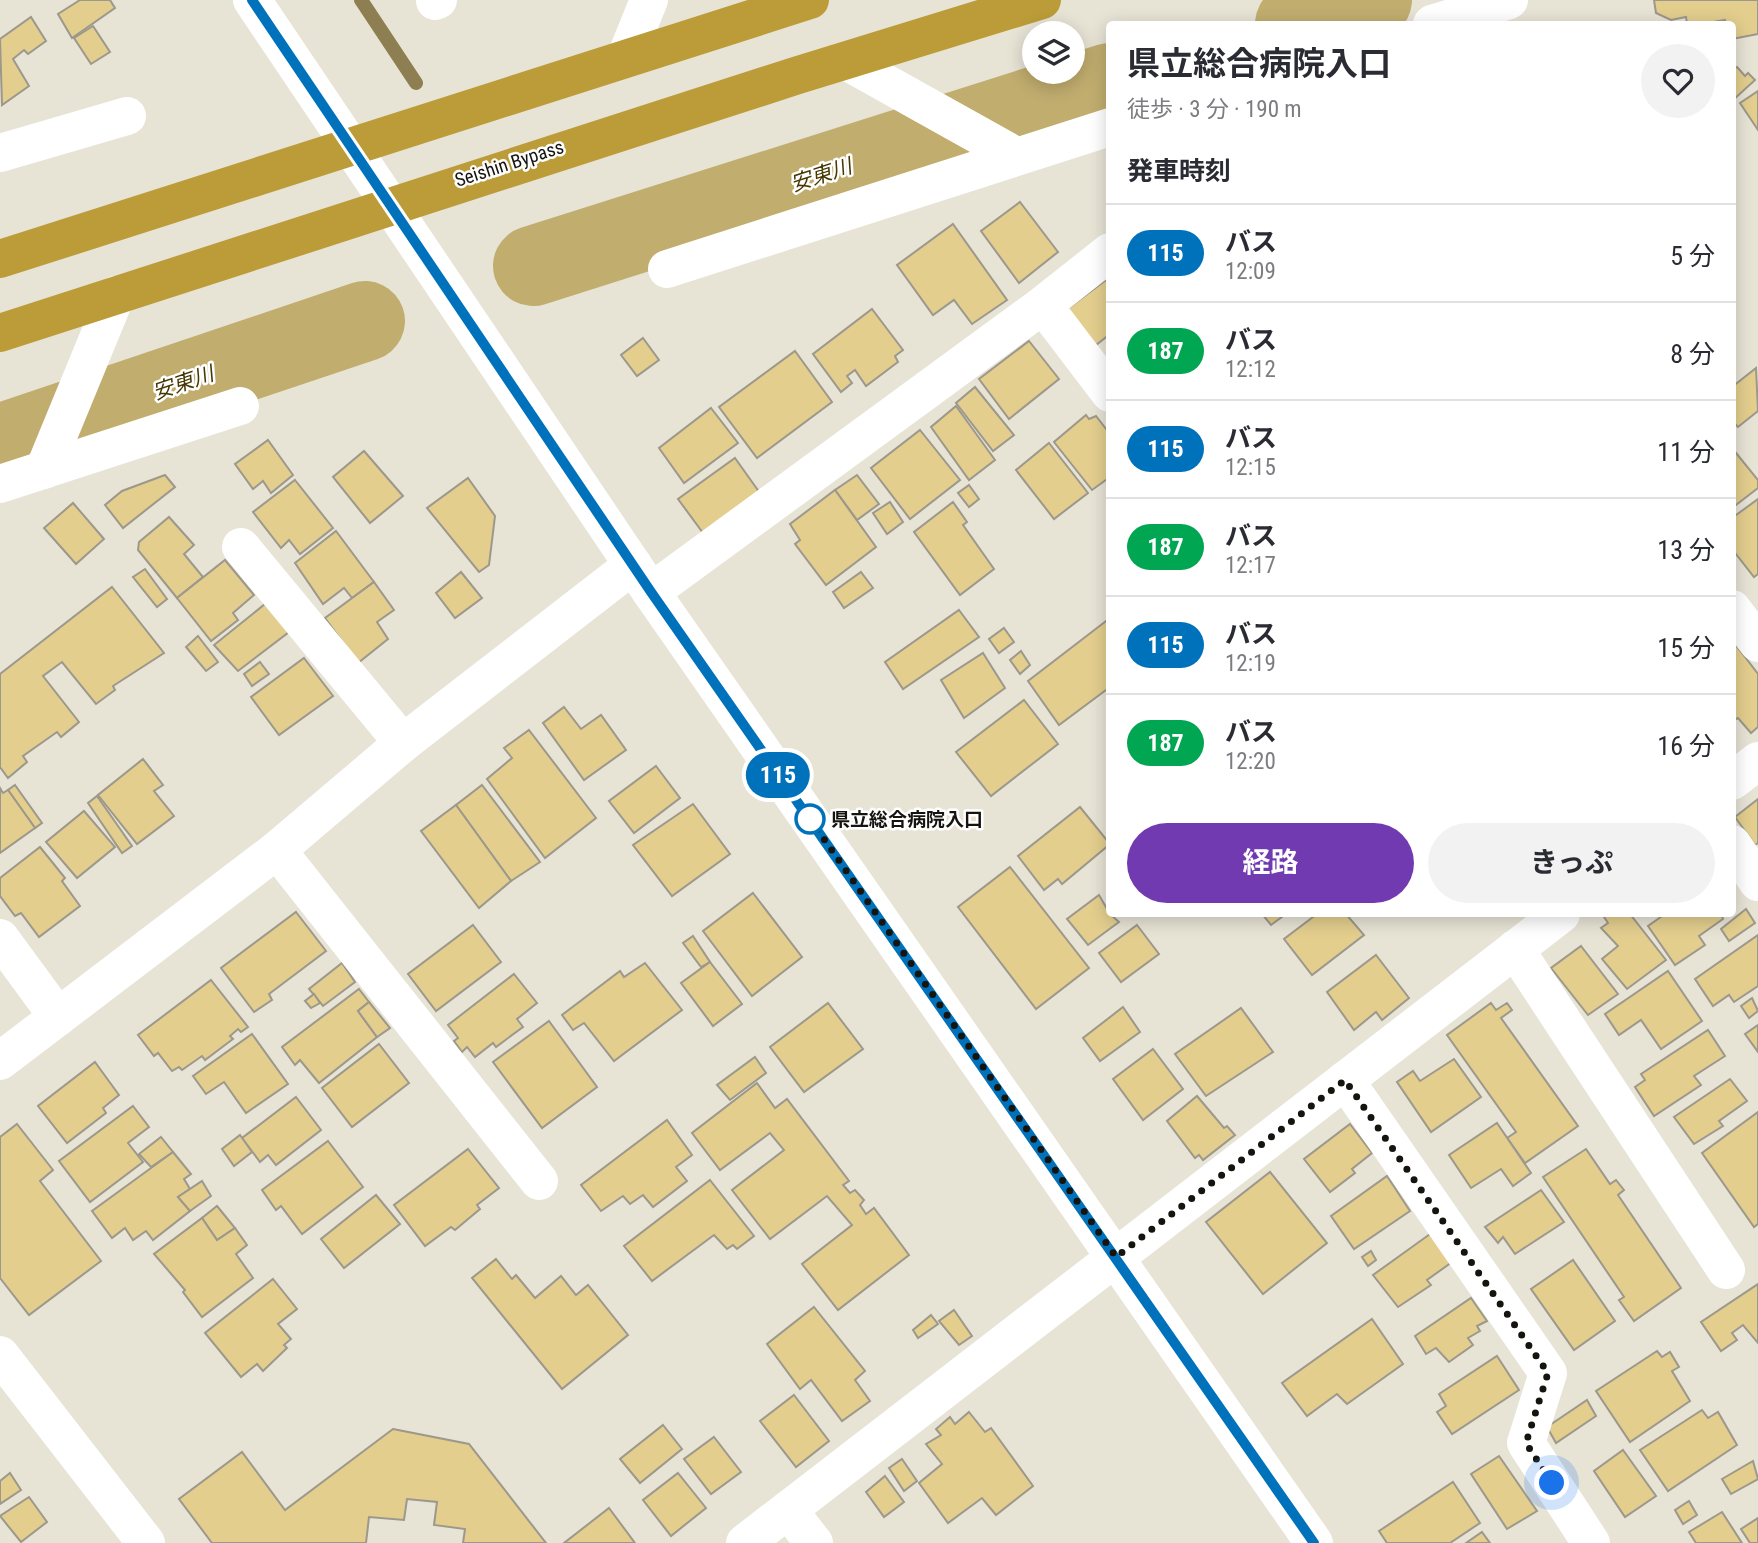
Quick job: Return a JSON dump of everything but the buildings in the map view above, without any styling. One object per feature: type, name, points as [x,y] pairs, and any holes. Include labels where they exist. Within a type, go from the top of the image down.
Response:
[{"type":"highway","points":[[0,257],[791,0]]},
{"type":"highway","points":[[0,257],[810,0]]},
{"type":"highway","name":"Seishin Bypass","points":[[0,325],[1019,0]]},
{"type":"highway","points":[[0,333],[1042,0]]},
{"type":"street","points":[[252,0],[642,579],[1314,1543]]},
{"type":"street","points":[[628,52],[645,2]]},
{"type":"street","points":[[1447,21],[1507,9]]},
{"type":"street","points":[[846,61],[1017,156]]},
{"type":"street","points":[[0,153],[127,116]]},
{"type":"street","points":[[667,269],[1106,128]]},
{"type":"street","points":[[0,1061],[278,850],[403,743],[1043,305],[1106,255]]},
{"type":"street","points":[[49,459],[116,295]]},
{"type":"street","points":[[1043,305],[1106,388]]},
{"type":"street","points":[[0,484],[49,459],[240,406]]},
{"type":"street","points":[[241,547],[403,743]]},
{"type":"street","points":[[1736,614],[1758,643]]},
{"type":"street","points":[[1736,778],[1758,761]]},
{"type":"street","points":[[278,850],[538,1181]]},
{"type":"street","points":[[1736,850],[1758,882]]},
{"type":"street","points":[[745,1543],[1557,917]]},
{"type":"street","points":[[0,938],[58,1017]]},
{"type":"street","points":[[1515,949],[1726,1270]]},
{"type":"street","points":[[1345,1080],[1548,1373],[1526,1443],[1591,1543]]},
{"type":"street","points":[[0,1355],[146,1543]]},
{"type":"street","points":[[788,1510],[814,1543]]},
{"type":"waterway","points":[[361,0],[416,83]]},
{"type":"waterway","name":"安東川","points":[[1305,21],[1372,0]]},
{"type":"waterway","name":"安東川","points":[[533,266],[1106,84]]},
{"type":"waterway","name":"安東川","points":[[0,444],[365,321]]},
{"type":"bus line","name":"115","points":[[252,0],[651,592],[1314,1543]]},
{"type":"place","name":"県立総合病院入口","points":[[810,819]]},
{"type":"route","points":[[810,819],[1116,1257],[1345,1080],[1548,1373],[1526,1443],[1552,1483]]}]
